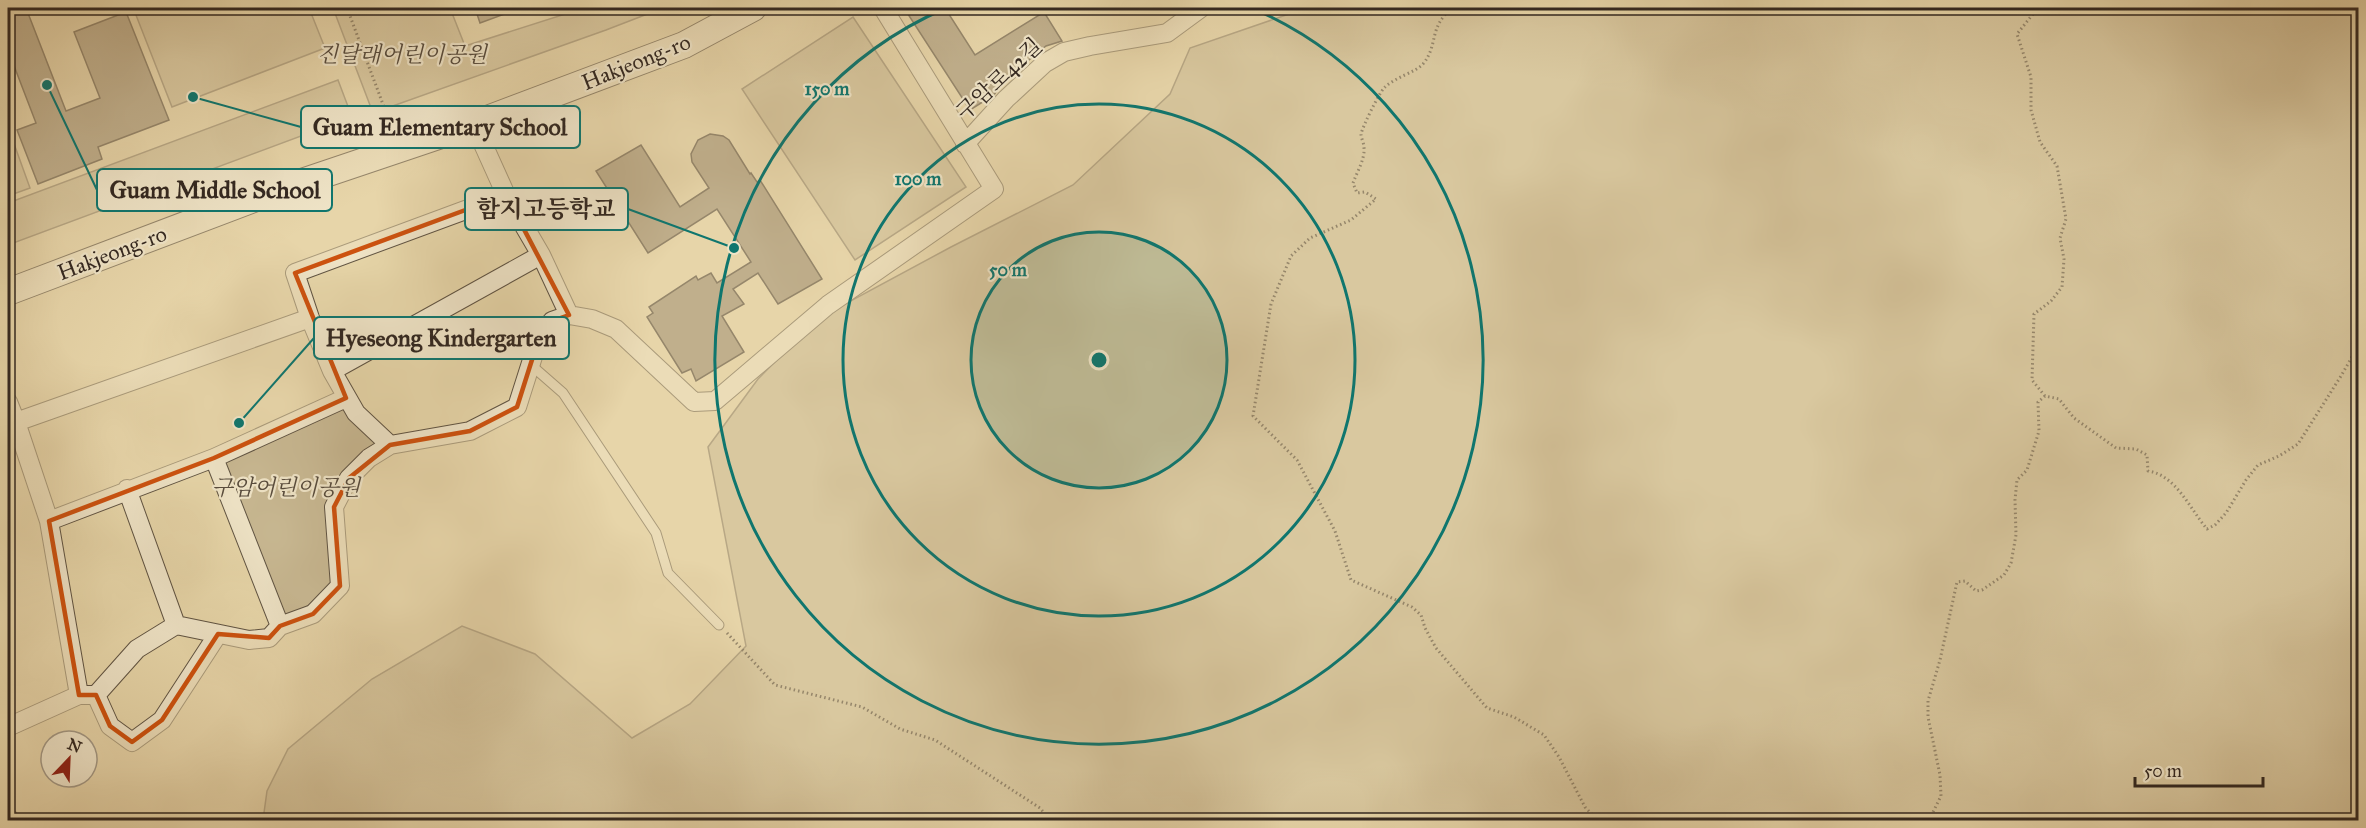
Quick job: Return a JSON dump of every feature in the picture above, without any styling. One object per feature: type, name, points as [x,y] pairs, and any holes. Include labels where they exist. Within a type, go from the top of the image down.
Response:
[{"type":"main road","name":"Hakjeong-ro","points":[[8,292],[272,192],[474,124],[684,45],[753,8]]},
{"type":"street","points":[[8,727],[87,695],[137,649],[176,625],[249,640],[269,638],[280,626],[313,614],[340,586],[334,507],[349,478],[369,458],[390,445],[470,430],[517,407],[537,344],[552,321],[569,315],[592,319],[616,329],[694,402],[715,401],[828,305],[994,189],[883,8]]},
{"type":"street","name":"구암로42길","points":[[965,144],[1006,99],[1045,63],[1064,52],[1167,33],[1201,8]]},
{"type":"street","points":[[474,124],[506,195],[541,255],[569,315]]},
{"type":"street","points":[[390,445],[356,413],[346,398],[310,318],[295,273],[506,195]]},
{"type":"street","points":[[332,371],[541,255]]},
{"type":"street","points":[[12,426],[310,318]]},
{"type":"street","points":[[49,520],[214,458],[346,398]]},
{"type":"street","points":[[8,402],[12,426],[49,520],[87,695],[110,726],[132,742],[162,720],[218,634]]},
{"type":"street","points":[[214,458],[280,626]]},
{"type":"street","points":[[127,489],[176,625]]},
{"type":"street","points":[[8,816],[10,820]]},
{"type":"lane","points":[[531,364],[563,393],[656,533],[668,573],[719,625]]},
{"type":"path","points":[[347,8],[387,115]]},
{"type":"path","points":[[1452,8],[1442,16],[1434,31],[1433,45],[1422,66],[1398,77],[1383,89],[1361,135],[1364,150],[1362,163],[1353,183],[1357,193],[1365,192],[1376,199],[1351,220],[1310,238],[1291,256],[1271,304],[1253,416],[1296,460],[1335,531],[1351,580],[1412,607],[1421,615],[1436,648],[1487,708],[1514,717],[1544,735],[1559,757],[1585,807],[1597,820]]},
{"type":"path","points":[[2086,8],[2082,10],[2049,8],[2033,14],[2017,34],[2031,77],[2031,110],[2040,142],[2057,166],[2066,219],[2060,238],[2064,259],[2062,287],[2051,301],[2034,314],[2032,380],[2045,396],[2059,399],[2074,418],[2116,448],[2136,449],[2147,455],[2148,471],[2160,473],[2175,486],[2207,529],[2215,525],[2226,513],[2258,465],[2298,444],[2341,376],[2356,350],[2358,285]]},
{"type":"path","points":[[1929,820],[1941,796],[1940,774],[1928,717],[1928,701],[1940,660],[1957,582],[1965,581],[1976,591],[1982,590],[2004,575],[2011,562],[2016,535],[2017,480],[2027,470],[2039,431],[2038,402],[2045,396]]},
{"type":"path","points":[[719,625],[775,685],[862,706],[900,729],[935,740],[1040,808],[1050,820]]},
{"type":"highlighted area","points":[[506,195],[569,315],[552,321],[537,344],[517,407],[470,431],[390,445],[349,478],[334,507],[340,586],[313,614],[280,626],[269,638],[218,634],[162,720],[132,742],[110,726],[96,695],[79,695],[49,521],[214,458],[346,398],[295,273]]},
{"type":"green space","points":[[139,8],[309,8],[325,48],[172,107],[134,10]]},
{"type":"green space","name":"진달래어린이공원","points":[[333,8],[450,8],[465,46],[584,8],[663,8],[373,113]]},
{"type":"green space","points":[[1299,8],[2358,8],[2358,820],[263,820],[267,791],[288,749],[372,679],[462,626],[535,654],[632,738],[690,704],[746,646],[708,447],[758,379],[817,319],[1073,185],[1170,94],[1190,48],[1289,14]]},
{"type":"green space","points":[[853,17],[966,187],[855,260],[742,89]]},
{"type":"green space","points":[[338,80],[352,117],[8,245],[8,203]]},
{"type":"green space","points":[[8,127],[30,188],[8,196]]},
{"type":"green space","name":"구암어린이공원","points":[[343,407],[384,447],[334,507],[336,584],[308,606],[284,619],[220,460]]},
{"type":"building","points":[[8,8],[26,8],[66,111],[100,98],[74,32],[126,12],[169,120],[98,147],[102,159],[38,184],[17,130],[36,123],[8,50]]},
{"type":"building","points":[[475,8],[518,8],[518,9],[480,23]]},
{"type":"building","points":[[904,8],[945,8],[975,55],[1044,12],[1062,41],[1046,46],[1003,81],[994,95],[970,110]]},
{"type":"building","points":[[710,134],[723,136],[729,140],[750,174],[757,182],[760,180],[822,279],[778,304],[758,273],[733,289],[744,304],[722,316],[744,352],[696,381],[691,369],[682,373],[647,317],[653,313],[649,307],[696,276],[698,280],[711,273],[717,283],[751,262],[717,209],[648,253],[596,171],[641,145],[680,207],[709,188],[692,162],[691,154],[698,140]]},
{"type":"place","name":"Guam Middle School","points":[[47,85]]},
{"type":"place","name":"Guam Elementary School","points":[[193,97]]},
{"type":"place","name":"함지고등학교","points":[[734,248]]},
{"type":"place","name":"Hyeseong Kindergarten","points":[[239,423]]}]
